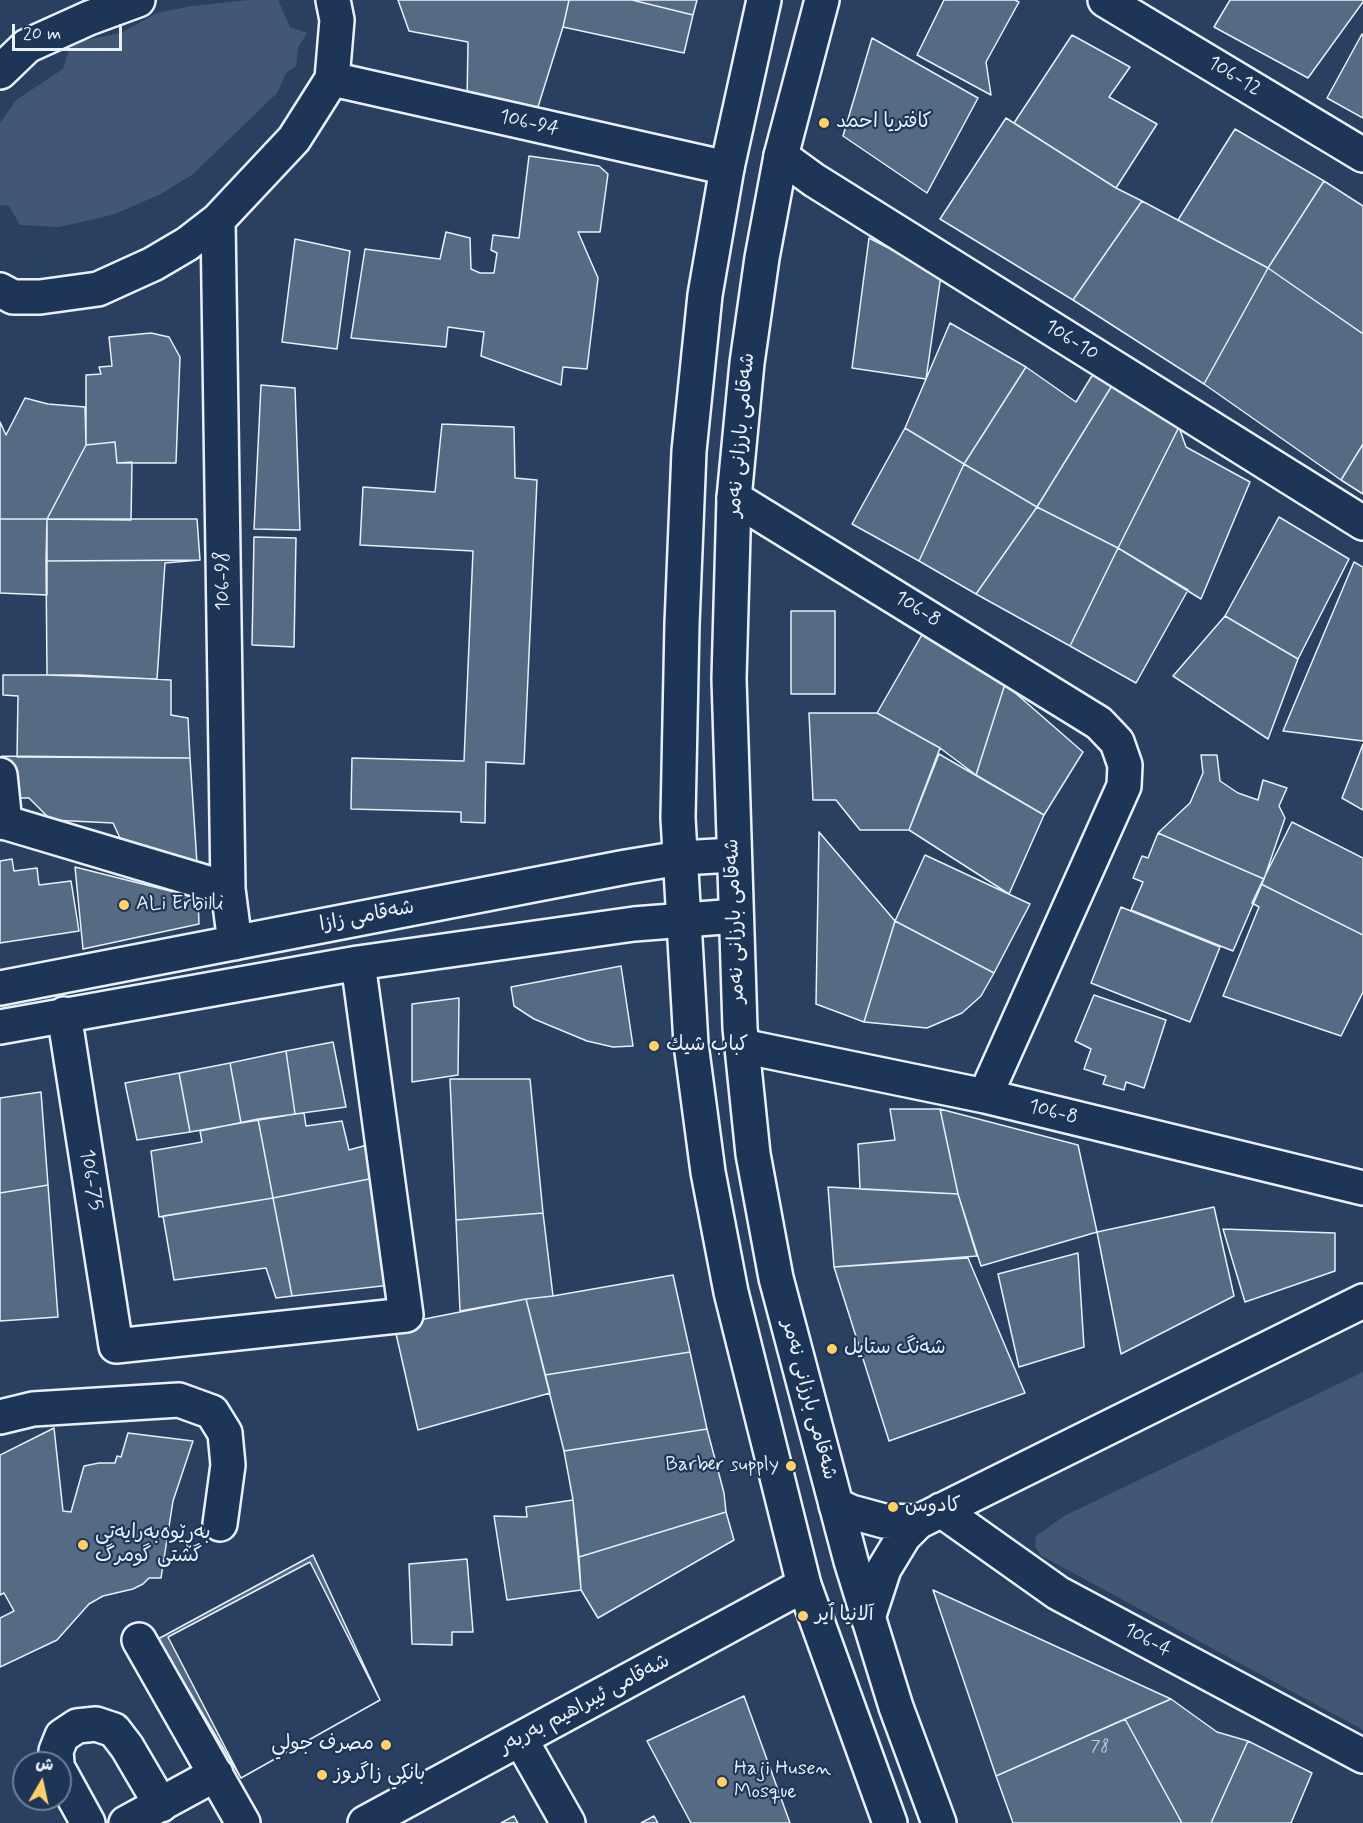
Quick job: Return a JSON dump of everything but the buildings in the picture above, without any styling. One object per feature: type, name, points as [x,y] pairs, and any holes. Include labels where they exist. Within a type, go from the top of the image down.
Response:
[{"type":"street","points":[[0,72],[27,46],[89,18],[138,0]]},
{"type":"street","points":[[0,290],[13,297],[40,297],[98,289],[153,264],[188,244],[218,220],[294,139],[332,79],[337,20],[333,0]]},
{"type":"street","points":[[764,0],[727,168],[705,295],[689,451],[682,624],[678,818],[691,1044],[708,1172],[731,1292],[804,1585],[890,1823]]},
{"type":"street","name":"شەقامی بارزانی نەمر","points":[[822,0],[781,156],[762,258],[749,352],[734,498],[729,679],[741,1046],[753,1154],[776,1278],[868,1618],[896,1707],[939,1823]]},
{"type":"street","name":"106-12","points":[[1105,0],[1363,155]]},
{"type":"street","name":"106-94","points":[[332,79],[727,168]]},
{"type":"street","name":"106-10","points":[[781,156],[824,186],[1363,523]]},
{"type":"street","name":"106-98","points":[[218,220],[228,889],[235,943]]},
{"type":"street","name":"106-8","points":[[734,498],[1099,723],[1118,742],[1125,765],[1124,786],[985,1096]]},
{"type":"street","points":[[0,775],[2,822],[228,889]]},
{"type":"street","name":"شەقامی زازا","points":[[0,988],[680,858],[734,855]]},
{"type":"street","points":[[0,1026],[358,963],[605,928],[736,916]]},
{"type":"street","name":"106-75","points":[[64,1014],[116,1346],[406,1316],[358,963]]},
{"type":"street","name":"106-8","points":[[741,1046],[985,1096],[1363,1188]]},
{"type":"street","points":[[868,1618],[884,1569],[904,1536],[929,1516],[1363,1301]]},
{"type":"street","points":[[0,1417],[33,1409],[178,1400],[212,1412],[225,1433],[228,1465],[220,1524]]},
{"type":"street","points":[[836,1505],[851,1512],[884,1521],[929,1516]]},
{"type":"street","name":"106-4","points":[[929,1516],[1058,1593],[1363,1756]]},
{"type":"street","name":"شەقامی ئیبراهیم بەربەر","points":[[364,1823],[804,1585]]},
{"type":"street","points":[[139,1640],[243,1823]]},
{"type":"street","points":[[56,1751],[62,1736],[77,1726],[96,1724],[114,1730],[127,1747],[161,1805]]},
{"type":"street","points":[[521,1740],[568,1823]]},
{"type":"street","points":[[126,1823],[216,1774]]},
{"type":"street","points":[[72,1794],[88,1823]]},
{"type":"shaded area","points":[[249,0],[278,0],[290,27],[307,33],[298,48],[296,66],[286,73],[277,93],[192,175],[159,195],[112,215],[59,227],[20,225],[9,206],[0,205],[0,123],[16,100],[63,69],[71,43],[121,33],[157,13],[192,6]]},
{"type":"shaded area","points":[[1363,1372],[1363,1730],[1040,1555],[1035,1546],[1036,1536],[1064,1516]]},
{"type":"place","name":"كافتريا احمد","points":[[824,123]]},
{"type":"place","name":"ALi Erbilli","points":[[124,905]]},
{"type":"place","name":"كباب شيك","points":[[654,1046]]},
{"type":"place","name":"شەنگ ستایل","points":[[832,1349]]},
{"type":"place","name":"Barber supply","points":[[791,1466]]},
{"type":"place","name":"كادوس","points":[[893,1507]]},
{"type":"place","name":"بەڕێوەبەرایەتی گشتی گومرگ","points":[[83,1545]]},
{"type":"place","name":"آلانیا ٱير","points":[[803,1616]]},
{"type":"place","name":"مصرف جولي","points":[[386,1745]]},
{"type":"place","name":"بانكي زاگروز","points":[[322,1775]]},
{"type":"place","name":"Haji Husen Mosque","points":[[722,1782]]}]
